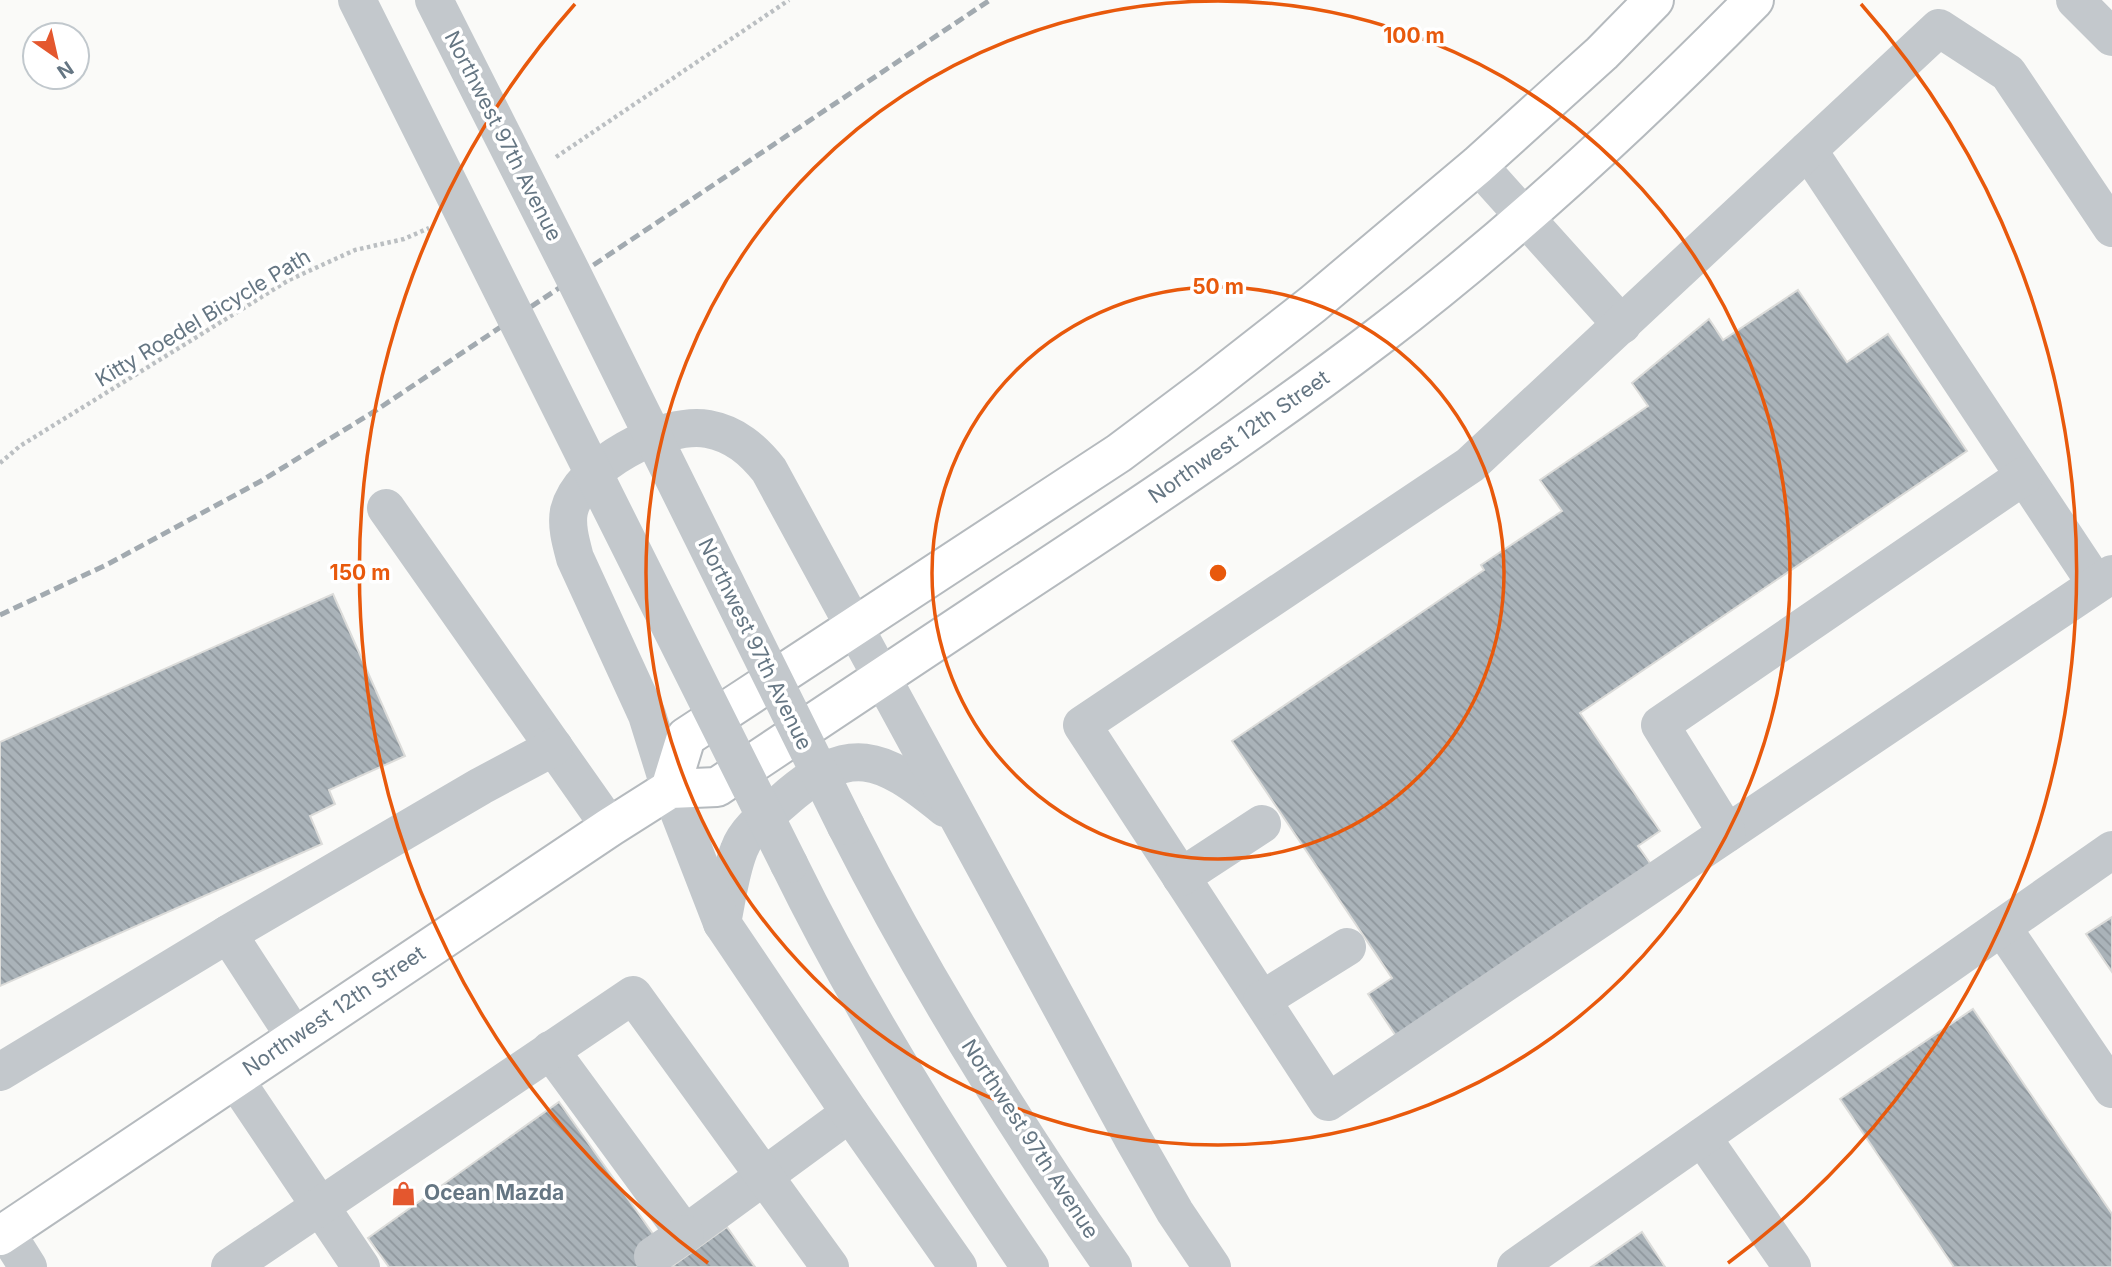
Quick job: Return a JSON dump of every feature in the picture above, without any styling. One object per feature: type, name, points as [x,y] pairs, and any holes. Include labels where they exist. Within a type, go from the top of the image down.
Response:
[{"type":"main road","points":[[670,789],[686,737],[1119,453],[1313,303],[1478,165],[1602,53],[1654,0]]},
{"type":"main road","name":"Northwest 12th Street","points":[[3,1234],[610,827],[670,789],[717,787],[1146,503],[1302,393],[1451,279],[1658,97],[1754,0]]},
{"type":"street","points":[[357,0],[839,961],[908,1080],[1030,1267]]},
{"type":"street","name":"Northwest 97th Avenue","points":[[434,0],[846,827],[911,949],[981,1067],[1113,1267]]},
{"type":"street","points":[[2076,0],[2112,37]]},
{"type":"street","points":[[1808,150],[2024,476],[2104,579],[1328,1102],[1082,725],[1470,465],[1622,325],[1808,150],[1939,28],[2008,73],[2112,228]]},
{"type":"street","points":[[1478,165],[1622,325]]},
{"type":"street","points":[[958,1267],[722,923],[670,789],[648,715],[583,579],[569,537],[569,513],[576,492],[599,468],[626,450],[650,439],[690,428],[710,430],[734,438],[755,453],[769,470],[1159,1185],[1212,1267]]},
{"type":"street","points":[[1727,833],[1660,725],[2024,476]]},
{"type":"street","points":[[386,508],[610,827]]},
{"type":"street","points":[[0,1072],[228,934],[481,786],[554,747]]},
{"type":"street","points":[[722,923],[739,848],[748,835],[791,794],[822,772],[848,763],[869,762],[893,770],[913,782],[958,818]]},
{"type":"street","points":[[1181,877],[1262,824]]},
{"type":"street","points":[[1516,1267],[2112,850]]},
{"type":"street","points":[[2002,926],[2112,1089]]},
{"type":"street","points":[[228,934],[295,1037]]},
{"type":"street","points":[[1262,1000],[1348,947]]},
{"type":"street","points":[[230,1267],[633,995],[830,1267]]},
{"type":"street","points":[[550,1050],[685,1234]]},
{"type":"street","points":[[234,1078],[361,1267]]},
{"type":"street","points":[[653,1256],[850,1113]]},
{"type":"street","points":[[1702,1137],[1792,1267]]},
{"type":"street","points":[[3,1234],[29,1267]]},
{"type":"path","points":[[549,161],[789,0]]},
{"type":"path","name":"Kitty Roedel Bicycle Path","points":[[0,463],[20,446],[289,281],[355,250],[404,239],[437,224]]},
{"type":"building","points":[[1798,290],[1847,362],[1888,334],[1967,451],[1580,713],[1660,831],[1638,846],[1652,866],[1398,1039],[1368,994],[1392,978],[1232,741],[1484,570],[1481,565],[1562,511],[1540,480],[1648,406],[1632,383],[1709,319],[1723,340]]},
{"type":"building","points":[[333,594],[405,756],[329,790],[335,804],[310,816],[322,844],[0,986],[0,742]]},
{"type":"building","points":[[2112,917],[2112,972],[2086,934]]},
{"type":"building","points":[[1973,1009],[2112,1214],[2112,1267],[1954,1267],[1840,1099]]},
{"type":"building","points":[[559,1102],[653,1234],[660,1267],[389,1267],[368,1238]]},
{"type":"building","points":[[727,1227],[755,1267],[671,1267]]},
{"type":"building","points":[[1642,1232],[1665,1267],[1591,1267]]},
{"type":"railway","points":[[0,615],[108,564],[261,481],[375,411],[990,0]]},
{"type":"place","name":"Ocean Mazda","points":[[404,1193]]}]
